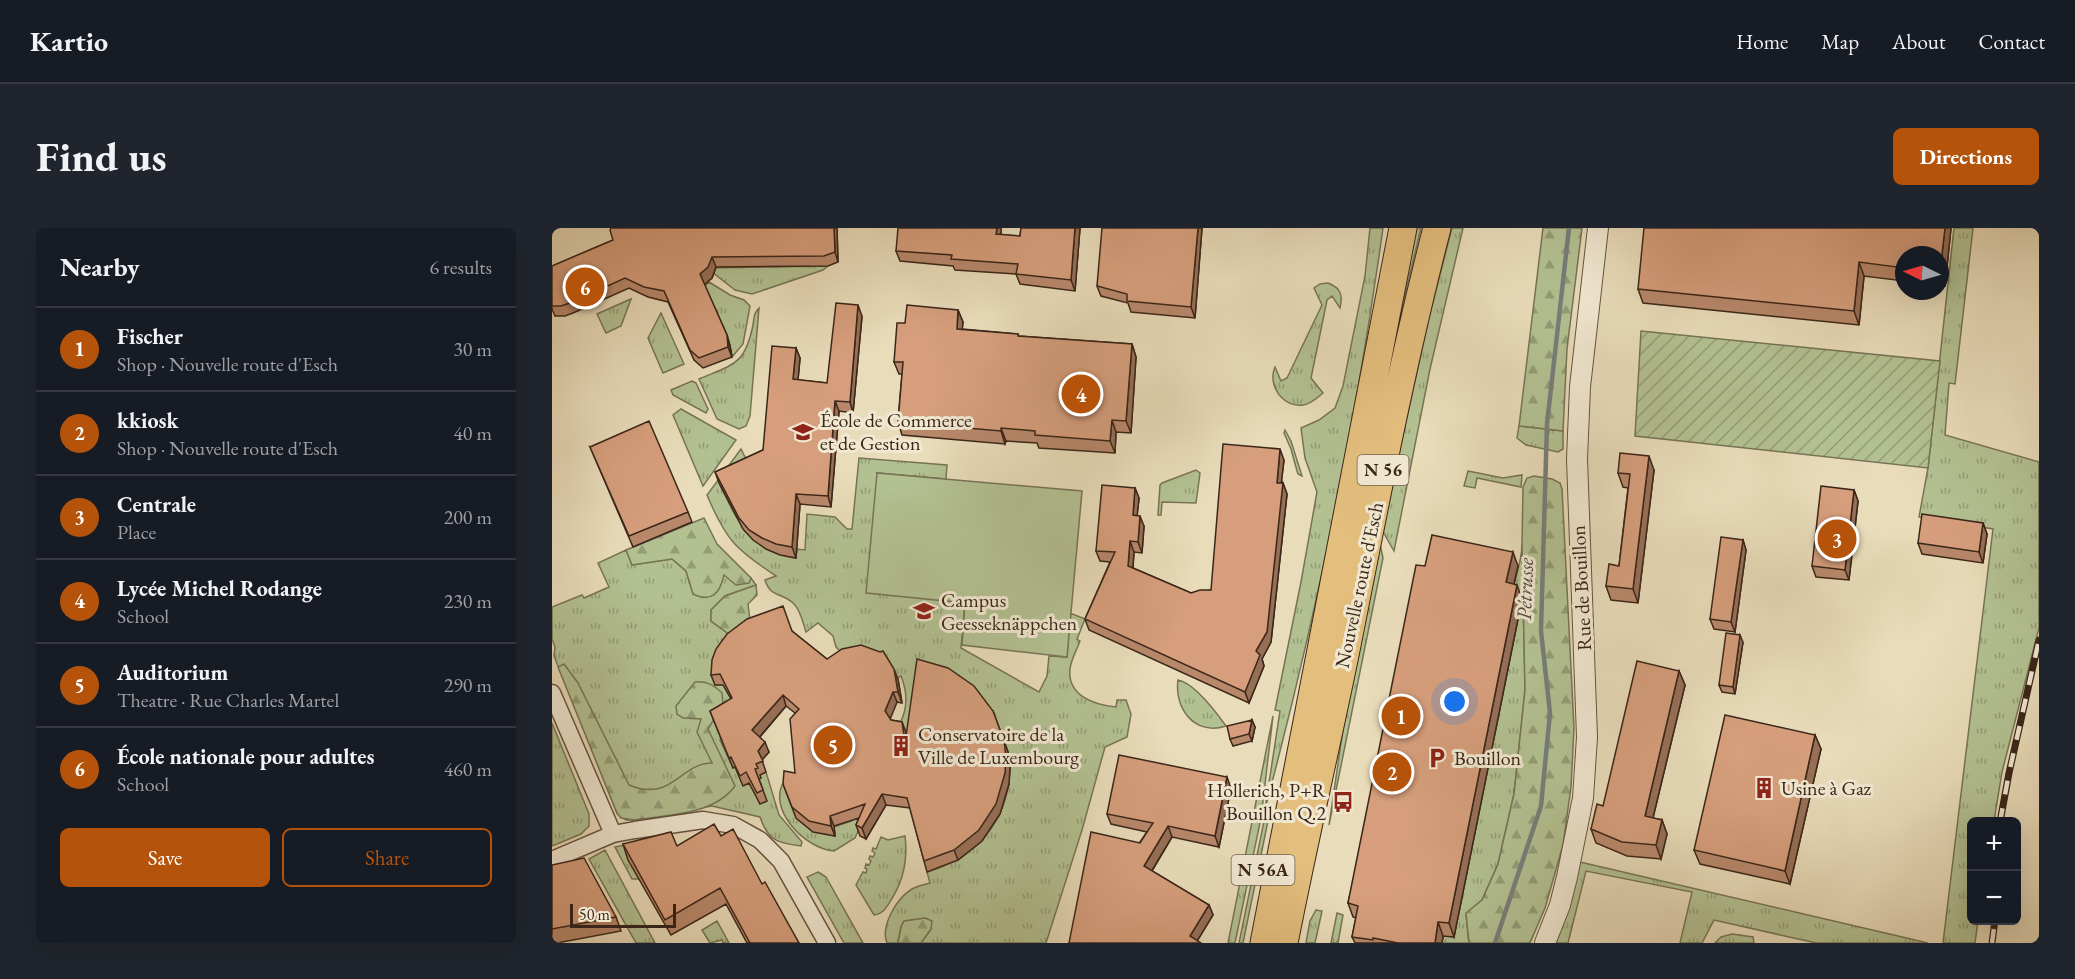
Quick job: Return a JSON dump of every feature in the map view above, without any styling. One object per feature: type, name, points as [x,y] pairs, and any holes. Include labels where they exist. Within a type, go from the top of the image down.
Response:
[{"type":"highway","name":"Nouvelle route d'Esch","points":[[1284,943],[1311,808],[1321,708],[1371,400],[1403,228]]},
{"type":"highway","name":"Nouvelle route d'Esch","points":[[1264,943],[1437,228]]},
{"type":"highway","name":"N 56A","points":[[1249,943],[1278,797],[1321,708]]},
{"type":"highway","name":"N 56","points":[[1300,943],[1326,813],[1321,708]]},
{"type":"street","name":"Rue de Bouillon","points":[[1545,943],[1568,877],[1583,798],[1587,737],[1577,459],[1580,387],[1598,228]]},
{"type":"street","points":[[552,693],[613,834]]},
{"type":"street","points":[[552,860],[613,834],[703,820],[733,825],[766,844],[781,861],[827,943]]},
{"type":"green space","points":[[1370,228],[1383,228],[1347,447],[1318,593],[1265,809],[1280,711],[1275,710],[1317,492],[1305,458],[1301,428],[1319,420],[1335,408],[1343,386],[1365,276]]},
{"type":"green space","points":[[1413,228],[1421,228],[1393,345]]},
{"type":"green space","points":[[1452,228],[1463,228],[1430,369],[1394,551],[1382,530],[1429,318]]},
{"type":"green space","points":[[1543,228],[1582,228],[1567,349],[1563,431],[1519,426]]},
{"type":"green space","points":[[1954,228],[1973,228],[1955,384],[1949,383],[1945,435],[2039,462],[2039,628],[2002,772],[1995,817],[1967,817],[1967,925],[1977,925],[1975,943],[1943,943],[1993,529],[1919,517],[1928,468],[1946,300],[1949,300]]},
{"type":"green space","points":[[828,266],[823,270],[752,294],[735,290],[707,268]]},
{"type":"green space","points":[[709,282],[730,295],[744,300],[750,306],[743,344],[732,357],[730,345],[704,287]]},
{"type":"green space","points":[[1328,283],[1336,287],[1341,299],[1340,308],[1332,296],[1327,300],[1311,378],[1323,393],[1303,405],[1289,403],[1278,394],[1275,388],[1273,374],[1275,367],[1281,381],[1287,378],[1322,305],[1314,288]]},
{"type":"green space","points":[[631,299],[621,326],[606,333],[597,314]]},
{"type":"green space","points":[[759,308],[750,416],[746,426],[739,429],[717,419],[699,379],[729,366],[742,356],[750,338],[755,313]]},
{"type":"green space","points":[[661,313],[684,364],[663,373],[648,338]]},
{"type":"green space","points":[[1641,331],[1940,361],[1928,468],[1635,436]]},
{"type":"green space","points":[[692,381],[696,383],[708,409],[706,413],[673,395],[671,390]]},
{"type":"green space","points":[[681,409],[736,440],[703,486],[673,415]]},
{"type":"green space","points":[[1519,426],[1563,431],[1563,449],[1558,452],[1526,445],[1517,438]]},
{"type":"green space","points":[[1285,430],[1291,441],[1302,476],[1298,474],[1284,433]]},
{"type":"green space","points":[[741,449],[747,461],[719,483],[739,522],[756,541],[779,554],[795,558],[796,549],[805,550],[807,514],[835,517],[847,529],[852,529],[859,458],[947,465],[946,479],[877,473],[965,603],[961,648],[1039,692],[1047,676],[1049,656],[1067,657],[1070,613],[1085,619],[1077,639],[1080,641],[1070,669],[1073,686],[1084,697],[1100,704],[1116,707],[1117,700],[1126,700],[1131,714],[1127,737],[1105,747],[1082,830],[1046,943],[921,943],[931,929],[901,927],[898,943],[887,943],[885,936],[891,913],[906,893],[918,886],[930,883],[927,872],[954,861],[975,846],[992,828],[1003,806],[1008,783],[1008,759],[1001,733],[988,708],[907,733],[900,723],[906,700],[901,676],[897,678],[840,651],[836,647],[833,636],[818,623],[806,632],[802,617],[796,607],[790,600],[774,593],[768,586],[765,580],[776,576],[733,542],[720,523],[707,495]]},
{"type":"green space","points":[[1196,470],[1200,473],[1196,503],[1162,502],[1161,515],[1158,515],[1160,485]]},
{"type":"green space","points":[[1468,471],[1503,478],[1522,475],[1521,487],[1477,478],[1475,488],[1464,486]]},
{"type":"green space","points":[[877,473],[1082,491],[1067,657],[962,645],[965,603],[866,593]]},
{"type":"green space","points":[[1534,476],[1552,479],[1560,483],[1562,489],[1574,728],[1571,787],[1563,845],[1545,908],[1530,943],[1469,943],[1466,913],[1482,900],[1498,864],[1514,794],[1525,690],[1523,487],[1527,478]]},
{"type":"green space","points":[[704,518],[717,544],[751,578],[749,583],[736,585],[724,575],[714,595],[700,597],[693,594],[686,571],[672,559],[632,565],[626,550]]},
{"type":"green space","points":[[1380,544],[1383,558],[1329,825],[1346,709]]},
{"type":"green space","points":[[1522,544],[1525,690],[1514,794],[1498,864],[1482,900],[1466,914],[1469,943],[1442,943],[1443,936],[1454,937],[1511,596],[1520,564]]},
{"type":"green space","points":[[626,550],[632,565],[672,559],[686,571],[693,594],[724,575],[748,583],[751,578],[756,585],[725,596],[711,610],[711,621],[730,635],[715,685],[753,682],[734,704],[720,740],[733,768],[735,767],[751,786],[760,775],[766,772],[779,815],[802,842],[801,846],[786,844],[770,836],[760,817],[712,806],[634,820],[626,820],[617,813],[554,656],[552,607],[582,595],[584,598],[609,587],[598,563]]},
{"type":"green space","points":[[756,585],[757,595],[748,604],[751,630],[730,635],[711,621],[711,610],[725,596]]},
{"type":"green space","points":[[564,664],[578,683],[629,785],[644,789],[666,786],[692,769],[712,763],[697,732],[701,719],[683,718],[677,714],[676,706],[695,682],[707,683],[716,688],[722,693],[723,704],[708,729],[735,786],[715,803],[689,812],[634,820],[621,818],[558,667]]},
{"type":"green space","points":[[1178,680],[1198,692],[1226,726],[1205,727],[1189,718],[1179,701]]},
{"type":"green space","points":[[1273,716],[1261,818],[1235,943],[1228,943]]},
{"type":"green space","points":[[552,723],[589,814],[589,826],[581,834],[552,846]]},
{"type":"green space","points":[[785,780],[798,819],[821,833],[835,836],[834,827],[851,821],[868,809],[855,838],[834,851],[823,849],[800,835],[784,814],[780,803],[780,791]]},
{"type":"green space","points":[[1270,811],[1243,943],[1239,943],[1264,821]]},
{"type":"green space","points":[[671,836],[629,860],[639,879],[632,879],[615,847]]},
{"type":"green space","points":[[905,836],[905,862],[899,885],[886,908],[874,915],[856,885],[863,872],[866,873],[866,864],[869,865],[870,856],[873,857],[875,853],[872,851],[873,848],[876,849],[881,837],[888,840]]},
{"type":"green space","points":[[605,850],[655,943],[636,943],[589,859]]},
{"type":"green space","points":[[1580,862],[1928,943],[1816,943],[1714,920],[1702,943],[1680,943],[1692,892],[1586,871],[1568,943],[1553,943]]},
{"type":"green space","points":[[818,872],[826,877],[863,943],[844,943],[807,877]]},
{"type":"green space","points":[[1316,910],[1322,911],[1315,943],[1306,943],[1310,921]]},
{"type":"green space","points":[[1337,913],[1343,915],[1338,943],[1331,943]]},
{"type":"green space","points":[[925,918],[932,921],[931,929],[921,943],[898,943],[904,921]]},
{"type":"green space","points":[[717,921],[729,943],[723,943],[722,940],[710,943],[702,930]]},
{"type":"green space","points":[[1732,934],[1753,937],[1754,943],[1715,943],[1721,937]]},
{"type":"building","points":[[611,228],[834,228],[835,252],[824,256],[712,257],[708,267],[700,274],[727,335],[728,347],[699,358],[690,350],[664,291],[644,287],[625,278],[570,303],[552,306],[552,266],[613,240]]},
{"type":"building","points":[[898,228],[997,228],[996,234],[1020,236],[1021,228],[1075,228],[1071,280],[1016,274],[1018,264],[951,259],[952,255],[896,251]]},
{"type":"building","points":[[1102,228],[1198,228],[1191,307],[1127,301],[1127,294],[1097,286]]},
{"type":"building","points":[[1644,228],[1945,228],[1943,246],[1895,246],[1895,267],[1859,262],[1854,311],[1638,289]]},
{"type":"building","name":"École de Commerce et de Gestion","points":[[836,303],[858,305],[850,402],[835,401],[828,496],[796,494],[792,547],[776,544],[749,530],[739,518],[715,472],[763,450],[772,346],[796,348],[793,379],[827,383]]},
{"type":"building","points":[[907,305],[958,310],[957,329],[1132,344],[1126,421],[1112,420],[1110,441],[1035,435],[1035,431],[1001,428],[1001,431],[898,422],[903,362],[894,362],[897,323],[905,323]]},
{"type":"building","points":[[649,421],[688,512],[629,536],[590,447]]},
{"type":"building","points":[[1223,444],[1280,449],[1277,483],[1283,483],[1267,632],[1256,651],[1260,655],[1245,692],[1085,619],[1115,552],[1096,551],[1102,485],[1135,488],[1133,515],[1140,516],[1138,542],[1130,541],[1128,566],[1191,593],[1211,590]]},
{"type":"building","points":[[1620,453],[1649,456],[1633,589],[1606,586],[1609,564],[1619,566],[1630,474],[1618,473]]},
{"type":"building","points":[[1821,486],[1854,490],[1845,570],[1812,566]]},
{"type":"building","points":[[1922,514],[1983,523],[1979,552],[1918,543]]},
{"type":"building","name":"Bouillon","points":[[1432,535],[1513,552],[1506,582],[1517,585],[1449,923],[1438,922],[1435,943],[1398,943],[1352,937],[1358,906],[1348,903],[1416,565],[1425,566]]},
{"type":"building","points":[[1721,537],[1743,540],[1731,622],[1710,619]]},
{"type":"building","name":"Conservatoire de la Ville de Luxembourg","points":[[783,606],[792,631],[827,659],[842,649],[861,645],[883,651],[894,669],[898,692],[893,692],[885,711],[891,720],[902,722],[905,743],[917,659],[948,668],[974,686],[993,711],[1004,741],[1005,773],[996,804],[979,830],[954,850],[924,861],[907,798],[882,794],[862,828],[856,825],[865,804],[830,816],[831,826],[809,821],[792,807],[783,784],[784,771],[795,773],[790,719],[799,709],[783,695],[752,730],[765,742],[758,751],[763,761],[756,764],[758,768],[755,769],[763,790],[757,793],[746,772],[740,776],[731,757],[729,758],[710,711],[732,698],[720,674],[711,675],[712,660],[716,649],[727,634],[747,619]]},
{"type":"building","points":[[1726,633],[1740,635],[1733,687],[1719,685]]},
{"type":"building","points":[[1637,661],[1679,671],[1645,816],[1662,820],[1656,845],[1622,842],[1591,829],[1597,804],[1603,806]]},
{"type":"building","name":"Usine à Gaz","points":[[1725,715],[1815,735],[1785,871],[1694,850]]},
{"type":"building","points":[[1252,720],[1249,734],[1230,739],[1227,726]]},
{"type":"building","points":[[1119,755],[1227,777],[1215,836],[1168,826],[1144,866],[1209,905],[1190,936],[1201,943],[1069,943],[1091,832],[1140,843],[1153,823],[1107,814]]},
{"type":"building","points":[[714,824],[721,836],[733,829],[762,884],[765,882],[799,943],[750,943],[720,888],[665,920],[623,844],[671,832],[677,846]]},
{"type":"building","points":[[584,858],[616,917],[552,929],[552,865]]},
{"type":"waterway","name":"Pétrusse","points":[[1495,943],[1541,806],[1550,713],[1541,631],[1547,424],[1569,228]]},
{"type":"railway","points":[[2001,817],[2039,640]]},
{"type":"railway","points":[[1992,943],[1994,925]]},
{"type":"place","name":"École nationale pour adultes","points":[[585,287]]},
{"type":"place","name":"Lycée Michel Rodange","points":[[1081,394]]},
{"type":"place","name":"École de Commerce et de Gestion","points":[[803,432]]},
{"type":"place","name":"Centrale","points":[[1837,539]]},
{"type":"place","name":"Campus Geesseknäppchen","points":[[924,611]]},
{"type":"place","name":"Fischer","points":[[1401,716]]},
{"type":"place","name":"Auditorium","points":[[833,745]]},
{"type":"place","name":"Conservatoire de la Ville de Luxembourg","points":[[901,746]]},
{"type":"place","name":"Bouillon","points":[[1437,758]]},
{"type":"place","name":"kkiosk","points":[[1392,772]]},
{"type":"place","name":"Usine à Gaz","points":[[1764,788]]},
{"type":"place","name":"Hollerich, P+R Bouillon Q.2","points":[[1343,802]]}]
